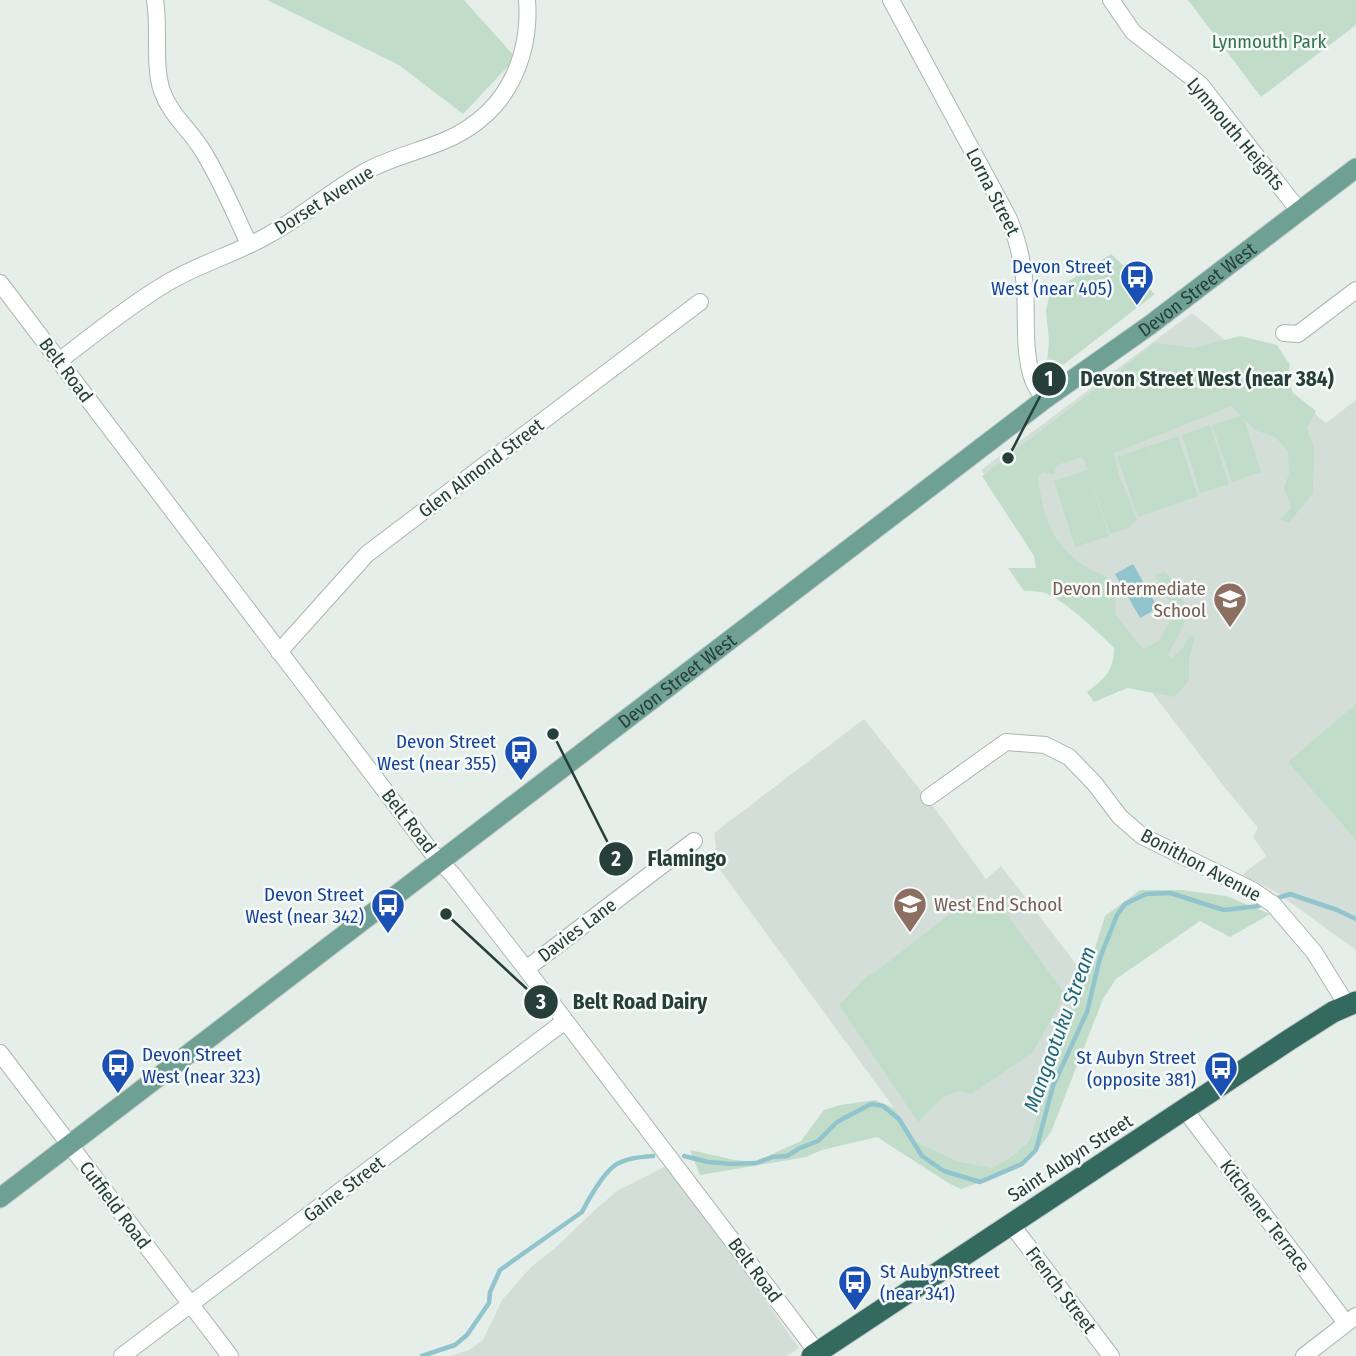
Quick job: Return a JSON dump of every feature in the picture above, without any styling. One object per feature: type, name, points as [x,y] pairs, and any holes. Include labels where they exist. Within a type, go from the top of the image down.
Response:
[{"type":"highway","name":"Saint Aubyn Street","points":[[817,1355],[1289,1040],[1333,1012],[1352,1004]]},
{"type":"main road","name":"Devon Street West","points":[[0,1198],[1045,399],[1150,325],[1356,168]]},
{"type":"street","points":[[155,0],[158,16],[158,73],[162,90],[170,108],[210,164],[249,244]]},
{"type":"street","name":"Dorset Avenue","points":[[59,361],[168,283],[270,235],[370,169],[444,142],[476,123],[496,103],[510,83],[522,57],[527,33],[527,0]]},
{"type":"street","name":"Lorna Street","points":[[891,0],[1016,236],[1022,256],[1030,370],[1045,399]]},
{"type":"street","name":"Lynmouth Heights","points":[[1111,0],[1133,32],[1200,84],[1300,212]]},
{"type":"street","name":"Belt Road","points":[[0,283],[433,854],[460,883],[526,969],[817,1355]]},
{"type":"street","points":[[1284,333],[1298,334],[1356,290]]},
{"type":"street","name":"Glen Almond Street","points":[[279,652],[367,554],[700,302]]},
{"type":"street","name":"Bonithon Avenue","points":[[929,797],[1006,741],[1045,745],[1069,757],[1095,784],[1120,817],[1142,836],[1252,890],[1273,904],[1314,952],[1352,1004]]},
{"type":"street","name":"Davies Lane","points":[[526,969],[694,841]]},
{"type":"street","name":"Gaine Street","points":[[122,1356],[565,1021]]},
{"type":"street","name":"Cutfield Road","points":[[0,1053],[230,1356]]},
{"type":"street","name":"Kitchener Terrace","points":[[1185,1110],[1351,1320]]},
{"type":"street","name":"French Street","points":[[1012,1224],[1111,1356]]},
{"type":"street","points":[[1304,1356],[1351,1320]]},
{"type":"shaded area","name":"Devon Intermediate School","points":[[1192,313],[1326,423],[1356,400],[1356,950],[1276,892],[1242,875],[1266,856],[1253,837],[1258,828],[981,470]]},
{"type":"shaded area","name":"West End School","points":[[864,719],[933,806],[986,879],[1001,866],[1086,977],[1052,1046],[1044,1094],[1029,1141],[1011,1157],[992,1168],[958,1161],[915,1141],[894,1108],[712,859],[716,847],[714,833]]},
{"type":"shaded area","points":[[670,1164],[799,1348],[787,1356],[450,1356],[469,1350],[483,1340],[502,1300],[531,1267],[596,1209],[617,1191]]},
{"type":"green space","points":[[267,0],[464,0],[516,58],[463,114],[399,65]]},
{"type":"green space","name":"Lynmouth Park","points":[[1188,0],[1356,0],[1356,25],[1261,97]]},
{"type":"green space","points":[[1111,254],[1155,294],[1054,372],[1049,371],[1046,311],[1050,293]]},
{"type":"green space","points":[[1240,336],[1277,345],[1290,365],[1288,378],[1293,393],[1316,411],[1307,428],[1314,448],[1313,493],[1289,523],[1280,519],[1291,508],[1284,487],[1289,474],[1288,451],[1275,437],[1257,431],[1244,419],[1261,472],[1232,482],[1212,425],[1241,416],[1232,406],[1114,453],[1119,475],[1137,519],[1129,528],[1110,534],[1090,476],[1109,536],[1075,547],[1054,481],[1088,470],[1082,457],[1057,465],[1054,474],[1043,472],[1038,476],[1046,516],[1056,538],[1073,557],[1104,576],[1116,587],[1115,614],[1143,649],[1159,641],[1175,611],[1155,576],[1164,571],[1173,580],[1175,591],[1181,596],[1186,607],[1182,629],[1168,655],[1172,658],[1184,646],[1189,636],[1195,637],[1189,659],[1189,680],[1175,697],[1127,688],[1094,702],[1087,692],[1107,674],[1114,648],[1059,600],[1041,592],[1024,591],[1008,568],[1036,568],[1034,556],[982,476],[1155,343],[1194,348]]},
{"type":"green space","points":[[1210,425],[1229,484],[1200,493],[1182,435]]},
{"type":"green space","points":[[1178,436],[1198,496],[1138,517],[1117,457],[1148,446],[1153,461],[1149,446]]},
{"type":"green space","points":[[1356,704],[1356,840],[1288,762]]},
{"type":"green space","points":[[1140,890],[1182,890],[1226,896],[1270,914],[1230,937],[1200,921],[1116,979],[1103,999],[1051,1132],[1032,1157],[961,1189],[877,1137],[822,1150],[806,1157],[700,1175],[690,1150],[754,1162],[801,1141],[824,1110],[875,1100],[894,1108],[915,1141],[958,1161],[992,1168],[1011,1157],[1029,1141],[1044,1094],[1052,1046],[1086,977],[1105,916]]},
{"type":"green space","points":[[973,896],[997,901],[1065,994],[1033,1052],[972,1094],[959,1091],[942,1098],[918,1122],[839,1005],[866,977]]},
{"type":"water","points":[[1133,564],[1158,608],[1140,618],[1115,574]]},
{"type":"waterway","name":"Mangaotuku Stream","points":[[684,1156],[732,1164],[756,1163],[773,1157],[787,1156],[818,1141],[837,1122],[871,1104],[883,1106],[899,1119],[922,1156],[944,1171],[980,1182],[1022,1164],[1036,1150],[1053,1086],[1087,1012],[1100,958],[1117,915],[1125,904],[1146,894],[1170,893],[1224,910],[1259,906]]},
{"type":"waterway","name":"Mangaotuku Stream","points":[[1278,898],[1290,894],[1356,919]]},
{"type":"waterway","name":"Mangaotuku Stream","points":[[422,1356],[455,1345],[467,1335],[489,1303],[490,1292],[500,1270],[582,1212],[601,1181],[614,1166],[638,1157],[653,1156]]},
{"type":"place","name":"Devon Street West (near 405)","points":[[1137,307]]},
{"type":"place","name":"Devon Street West (near 384)","points":[[1008,458]]},
{"type":"place","name":"Devon Intermediate School","points":[[1230,629]]},
{"type":"place","name":"Flamingo","points":[[553,734]]},
{"type":"place","name":"Devon Street West (near 355)","points":[[521,782]]},
{"type":"place","name":"Belt Road Dairy","points":[[446,914]]},
{"type":"place","name":"West End School","points":[[910,934]]},
{"type":"place","name":"Devon Street West (near 342)","points":[[388,935]]},
{"type":"place","name":"Devon Street West (near 323)","points":[[118,1095]]},
{"type":"place","name":"St Aubyn Street (opposite 381)","points":[[1221,1098]]},
{"type":"place","name":"St Aubyn Street (near 341)","points":[[855,1312]]}]
